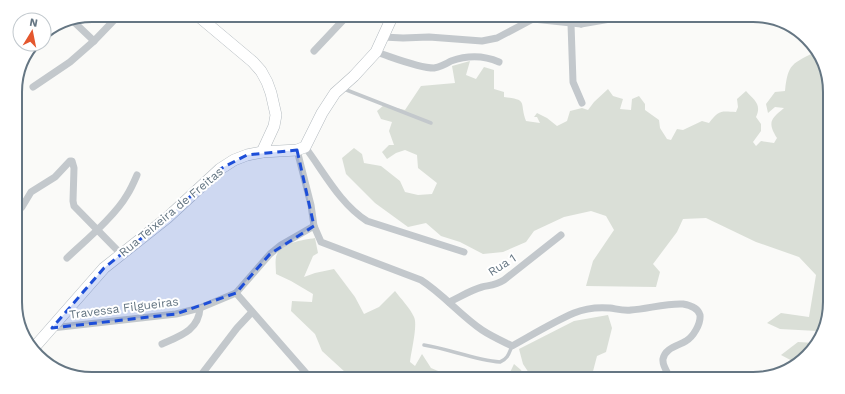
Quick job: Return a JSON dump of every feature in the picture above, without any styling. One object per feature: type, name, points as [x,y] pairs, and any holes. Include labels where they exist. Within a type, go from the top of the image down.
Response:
[{"type":"street","points":[[33,87],[70,62],[94,41],[112,22]]},
{"type":"street","points":[[205,22],[253,62],[261,71],[267,82],[276,116],[274,126],[262,152]]},
{"type":"street","points":[[314,51],[341,22]]},
{"type":"street","points":[[390,22],[376,52],[335,93],[301,149],[314,226],[321,242],[421,280],[436,289],[449,302],[483,330],[512,346],[574,313],[590,308],[630,310],[682,304],[693,307],[698,310],[700,316],[699,324],[687,341],[675,346],[668,351],[663,358],[668,372]]},
{"type":"street","points":[[383,37],[429,37],[482,41],[497,38],[526,22]]},
{"type":"street","points":[[555,22],[582,24],[593,22]]},
{"type":"street","points":[[77,24],[94,41]]},
{"type":"street","points":[[571,24],[572,74],[582,103]]},
{"type":"street","points":[[376,52],[404,62],[427,67],[439,67],[467,56],[485,58],[499,62]]},
{"type":"street","points":[[301,149],[344,202],[356,214],[367,221],[464,252]]},
{"type":"street","name":"Rua Teixeira de Freitas","points":[[36,345],[104,268],[167,218],[220,169],[234,160],[247,155],[262,152],[301,149]]},
{"type":"street","points":[[22,207],[31,192],[55,177],[70,161],[73,163],[74,168],[72,201],[74,206],[121,254]]},
{"type":"street","points":[[67,258],[97,230],[121,204],[137,175]]},
{"type":"street","name":"Travessa Filgueiras","points":[[52,328],[176,314],[200,308],[236,292],[270,254],[281,245],[314,226]]},
{"type":"street","name":"Rua 1","points":[[449,302],[475,290],[495,285],[504,280],[561,235]]},
{"type":"street","points":[[236,292],[305,372]]},
{"type":"street","points":[[162,344],[180,336],[192,328],[199,319],[200,308]]},
{"type":"street","points":[[203,372],[237,328],[252,312]]},
{"type":"lane","points":[[341,87],[431,123]]},
{"type":"lane","points":[[424,345],[476,358],[500,362],[504,361],[508,357],[512,346]]},
{"type":"highlighted area","points":[[297,150],[314,226],[270,254],[236,293],[176,314],[52,328],[104,268],[167,218],[220,169],[247,155]]},
{"type":"shaded area","points":[[277,22],[301,22],[300,23]]},
{"type":"shaded area","points":[[812,54],[821,74],[823,92],[823,302],[822,316],[817,331],[780,329],[767,323],[781,313],[809,317],[816,275],[799,257],[756,242],[706,218],[683,219],[677,232],[653,264],[660,272],[656,287],[586,286],[593,261],[614,230],[606,216],[591,211],[564,217],[534,231],[526,242],[503,252],[483,254],[460,242],[441,236],[426,223],[408,227],[375,203],[346,174],[342,158],[354,148],[362,154],[364,163],[381,166],[400,181],[405,192],[418,195],[432,194],[437,183],[418,168],[417,155],[405,150],[396,153],[387,159],[382,152],[389,145],[394,145],[389,131],[392,122],[381,119],[377,111],[384,105],[405,110],[421,86],[455,83],[452,66],[470,61],[466,75],[476,79],[484,67],[494,70],[494,89],[504,92],[504,97],[517,99],[522,103],[526,121],[540,123],[537,117],[534,117],[537,113],[547,118],[557,126],[567,121],[570,111],[582,108],[588,110],[608,89],[613,96],[623,99],[620,109],[631,110],[632,99],[639,96],[645,104],[645,110],[659,120],[660,128],[667,139],[671,140],[677,129],[683,130],[702,121],[709,123],[720,112],[736,112],[738,107],[737,99],[746,91],[758,105],[758,113],[756,117],[761,124],[761,131],[753,142],[756,146],[761,141],[774,143],[777,138],[771,124],[773,118],[784,108],[775,107],[768,113],[766,104],[775,92],[785,91],[790,69],[802,59]]},
{"type":"shaded area","points":[[315,238],[318,253],[313,256],[304,277],[334,269],[355,297],[364,314],[379,307],[395,291],[410,310],[415,321],[415,332],[410,362],[415,366],[422,354],[431,368],[440,372],[345,372],[322,351],[315,334],[291,311],[292,301],[312,302],[313,294],[276,274],[276,257],[278,252],[286,245]]},
{"type":"shaded area","points":[[608,315],[612,328],[606,352],[597,356],[593,372],[528,372],[523,364],[519,349],[574,321]]},
{"type":"shaded area","points":[[798,342],[810,343],[799,355],[791,360],[781,355]]},
{"type":"shaded area","points":[[514,364],[522,372],[510,372]]}]
